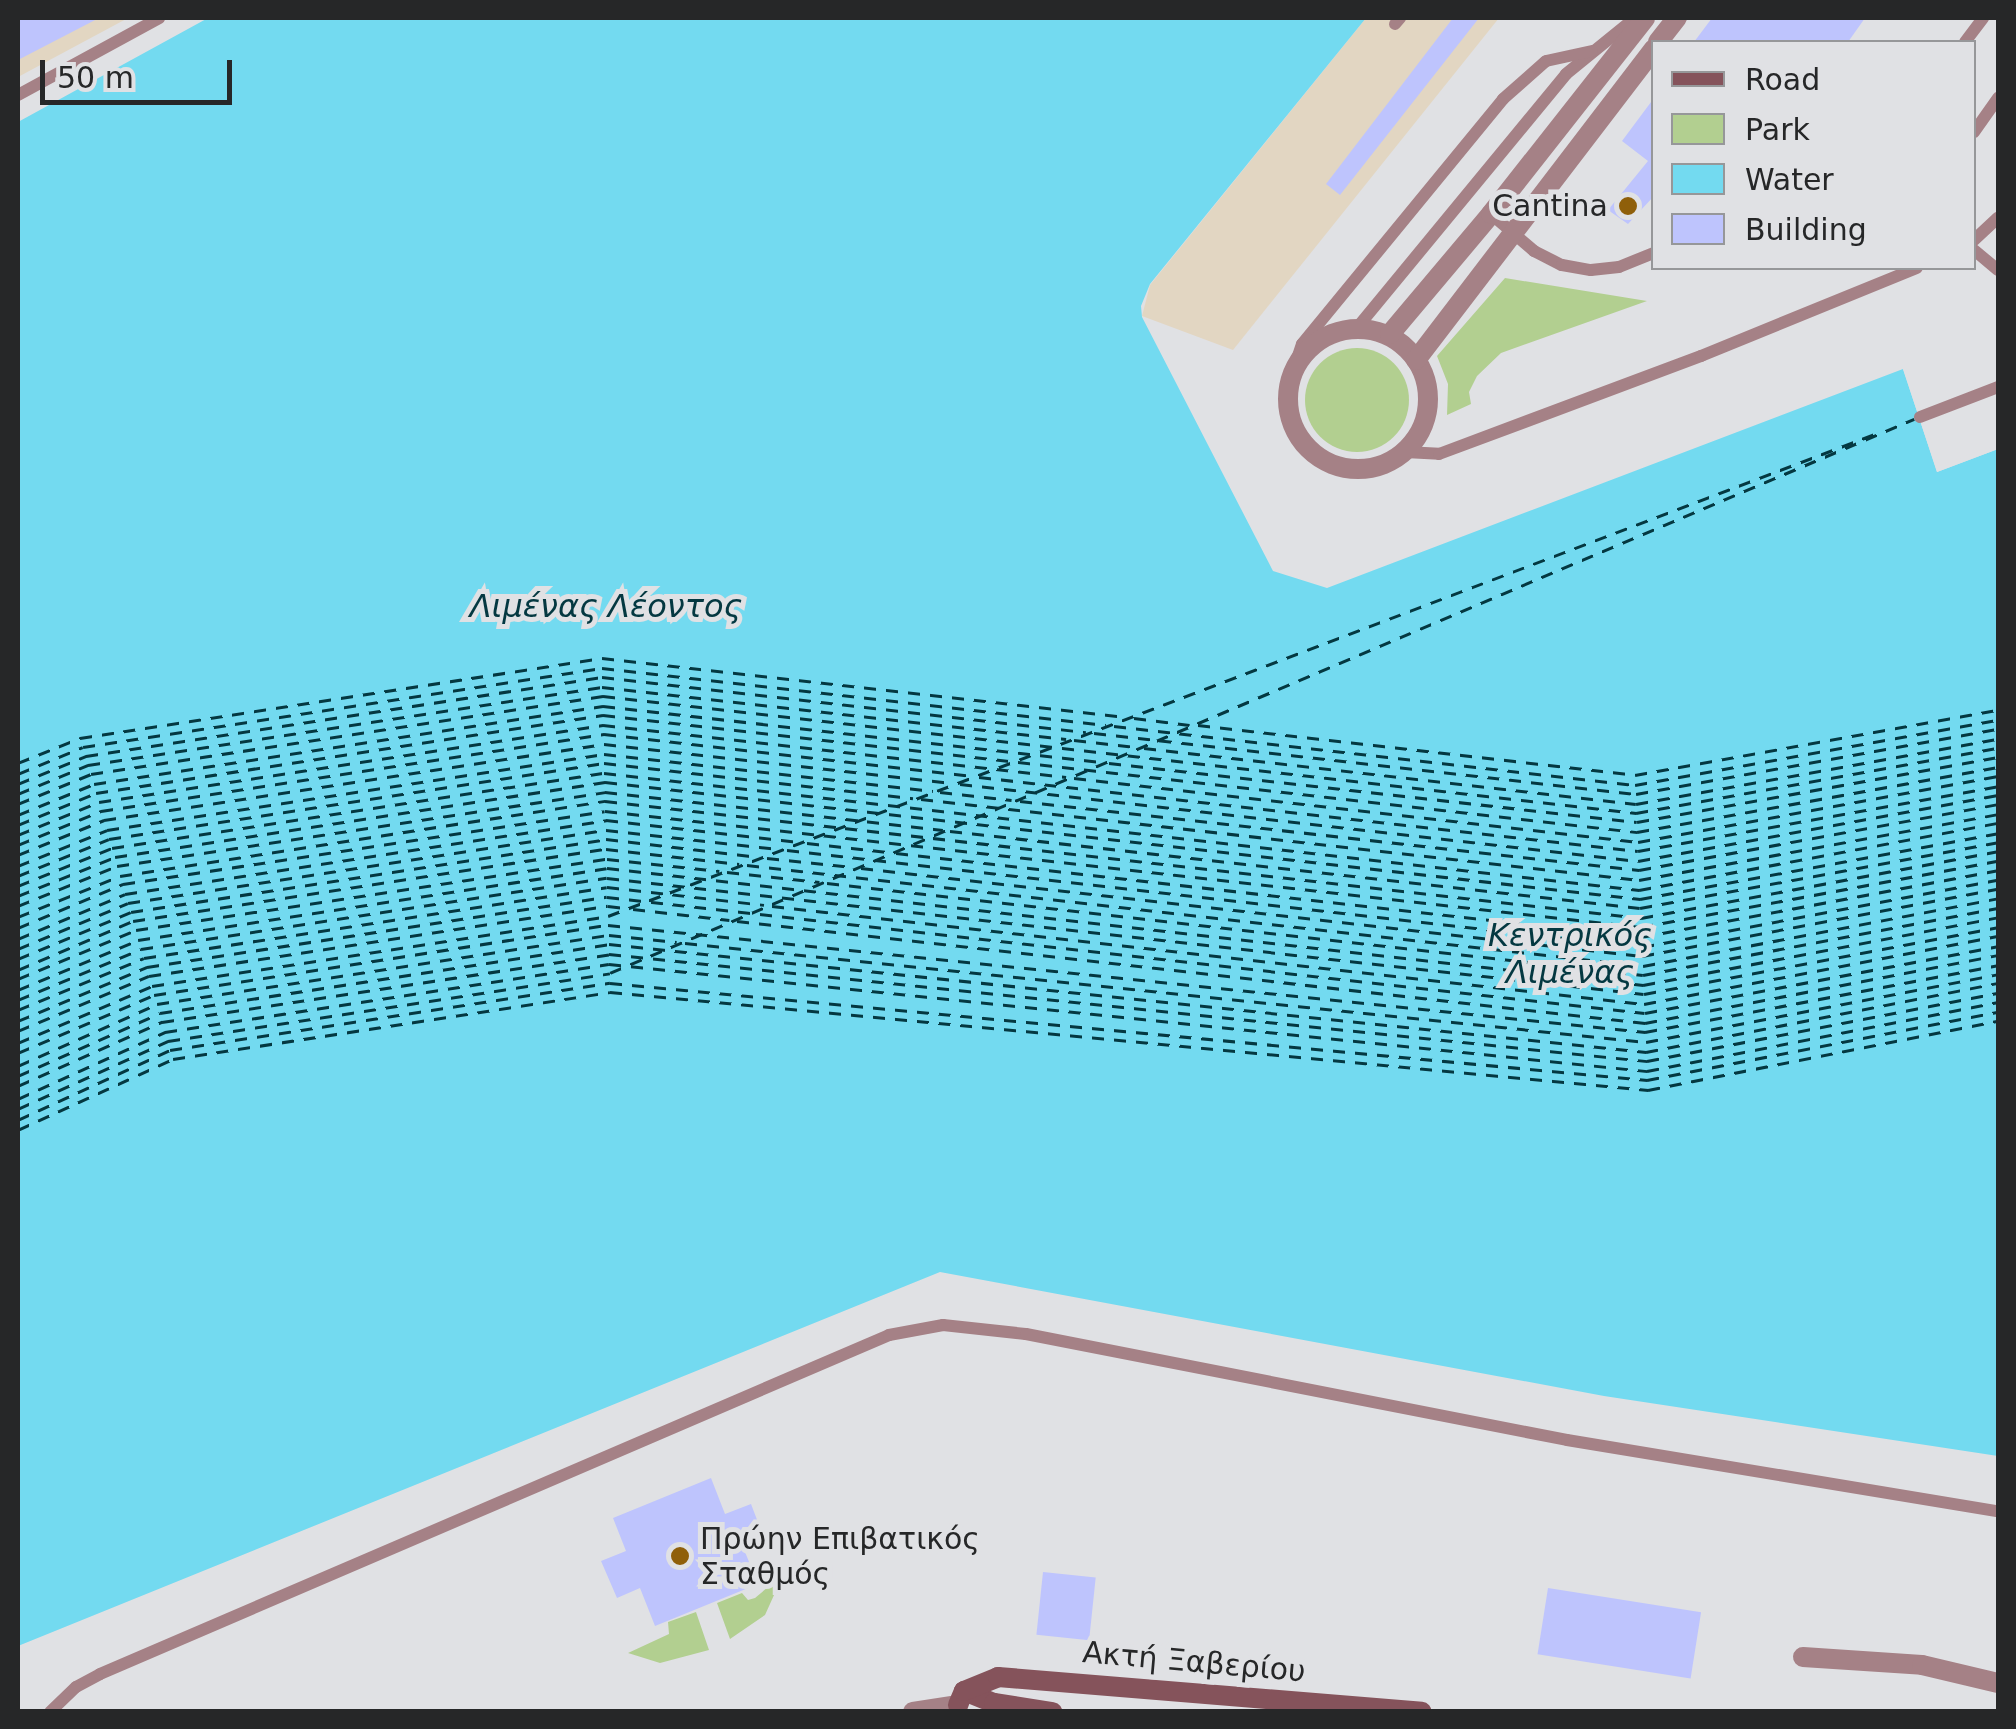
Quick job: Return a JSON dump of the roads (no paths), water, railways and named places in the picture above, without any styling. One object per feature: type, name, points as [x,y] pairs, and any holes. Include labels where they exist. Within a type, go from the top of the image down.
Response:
[{"type":"main road","name":"Ακτή Ξαβερίου","points":[[961,1698],[998,1678],[1034,1679],[1422,1712]]},
{"type":"main road","points":[[961,1698],[1052,1712]]},
{"type":"street","points":[[1390,334],[1491,214],[1645,18]]},
{"type":"street","points":[[1660,40],[1678,18]]},
{"type":"street","points":[[1416,360],[1651,53]]},
{"type":"street","points":[[1356,329],[1390,334],[1416,360],[1427,385],[1427,412],[1420,432],[1405,452],[1365,470],[1324,462],[1303,444],[1292,426],[1289,383],[1298,361],[1318,341],[1356,329]]},
{"type":"street","points":[[1803,1657],[1922,1665],[1998,1684]]},
{"type":"street","points":[[913,1712],[961,1698]]},
{"type":"lane","points":[[18,94],[159,18]]},
{"type":"lane","points":[[1356,329],[1566,74],[1635,18]]},
{"type":"lane","points":[[1967,40],[1984,18]]},
{"type":"lane","points":[[1289,383],[1302,344],[1502,99],[1546,61],[1592,51]]},
{"type":"lane","points":[[1976,129],[1998,98]]},
{"type":"lane","points":[[1491,214],[1546,258],[1591,270],[1619,267],[1651,254]]},
{"type":"lane","points":[[1976,238],[1998,218]]},
{"type":"lane","points":[[1976,252],[1998,270]]},
{"type":"lane","points":[[1405,452],[1438,454],[1700,356],[1911,270]]},
{"type":"lane","points":[[1920,417],[1998,387]]},
{"type":"lane","points":[[50,1712],[76,1687],[118,1666],[889,1335],[943,1326],[1026,1334],[1548,1437],[1998,1511]]},
{"type":"water","name":"Λιμένας Λέοντος","points":[[208,18],[1366,18],[1150,284],[1141,306],[1142,317],[1273,571],[1327,588],[1903,369],[1937,472],[1998,449],[1998,1456],[1604,1396],[940,1272],[18,1646],[18,122]]},
{"type":"place","name":"Cantina","points":[[1628,206]]},
{"type":"place","name":"Πρώην Επιβατικός Σταθμός","points":[[680,1556]]},
{"type":"water label","name":"Κεντρικός Λιμένας","points":[[1570,954]]}]
